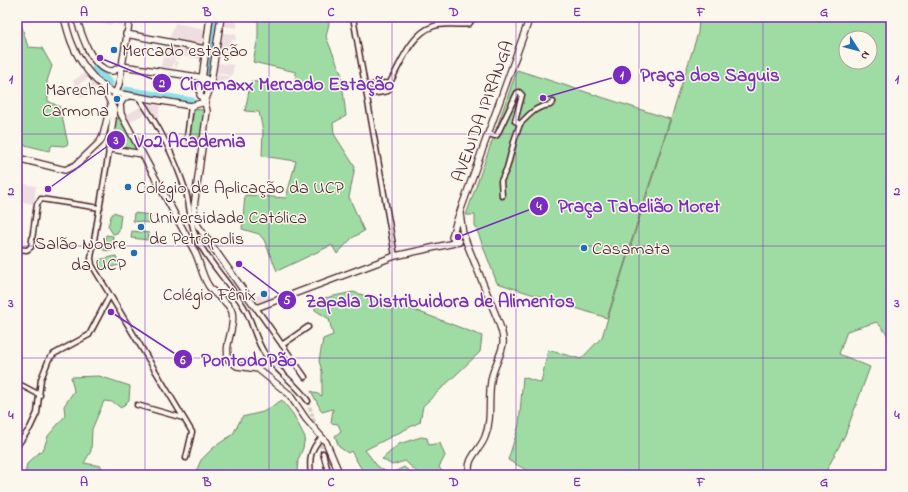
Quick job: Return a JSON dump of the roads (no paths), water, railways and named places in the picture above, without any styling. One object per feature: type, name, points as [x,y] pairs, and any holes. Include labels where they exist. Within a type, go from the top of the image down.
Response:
[{"type":"main road","points":[[64,17],[74,48],[88,69],[102,84],[115,93],[191,106],[205,102],[209,95],[221,17]]},
{"type":"main road","points":[[76,17],[85,43],[98,64],[109,72],[113,72],[122,66],[208,77],[212,76]]},
{"type":"main road","points":[[18,160],[60,170],[70,169],[102,140],[109,111],[112,106],[115,93],[120,84],[126,34],[130,17]]},
{"type":"main road","points":[[210,17],[200,95],[205,102],[207,111],[204,143],[194,207],[195,219],[202,233],[256,308],[395,256],[442,244],[459,242],[462,240],[463,234],[458,231],[442,244]]},
{"type":"main road","name":"AVENIDA IPIRANGA","points":[[453,234],[530,17]]},
{"type":"main road","points":[[126,34],[206,49]]},
{"type":"main road","points":[[202,76],[208,79],[211,83]]},
{"type":"main road","points":[[102,84],[112,106],[113,115],[110,149],[142,154]]},
{"type":"main road","points":[[120,84],[127,95]]},
{"type":"main road","points":[[121,112],[122,101],[127,95]]},
{"type":"main road","points":[[112,106],[121,112],[198,258],[206,283],[230,309],[232,322],[227,349],[229,360],[240,367],[256,368],[293,398],[306,419],[329,448],[340,475]]},
{"type":"main road","points":[[113,115],[117,112],[121,112]]},
{"type":"main road","name":"AVENIDA IPIRANGA","points":[[460,214],[463,234],[503,337],[501,350],[492,376],[488,429],[482,444],[470,460],[468,466],[470,475]]},
{"type":"main road","points":[[453,234],[453,239],[469,248]]},
{"type":"street","points":[[353,17],[395,256]]},
{"type":"street","points":[[368,96],[388,91],[407,51],[420,34],[435,26],[469,24],[474,17]]},
{"type":"street","points":[[366,86],[385,82],[390,84]]},
{"type":"street","points":[[489,134],[497,135],[515,96],[519,92],[522,95],[515,121],[520,124]]},
{"type":"street","points":[[139,98],[164,135],[176,164],[186,193],[196,238],[217,272],[245,308],[264,354],[282,375],[298,388],[308,401]]},
{"type":"street","points":[[502,196],[501,181],[508,168],[520,124],[532,111],[542,105],[550,105],[553,102]]},
{"type":"street","points":[[191,106],[186,132],[187,138],[190,141],[204,143]]},
{"type":"street","points":[[110,149],[91,258],[92,265],[109,297],[192,432],[186,458]]},
{"type":"street","points":[[17,249],[27,250],[31,247],[37,204],[41,199],[100,208]]},
{"type":"street","points":[[17,446],[24,438],[37,413],[42,379],[49,359],[54,354],[89,334],[109,297]]},
{"type":"street","points":[[256,308],[305,377]]},
{"type":"street","points":[[282,345],[308,327]]},
{"type":"street","points":[[17,383],[40,394]]},
{"type":"street","points":[[137,405],[183,418]]},
{"type":"street","points":[[312,475],[309,461],[310,453],[314,446],[322,438]]},
{"type":"street","points":[[323,453],[329,475]]},
{"type":"waterway","points":[[207,74],[215,17]]},
{"type":"waterway","points":[[95,68],[110,83]]},
{"type":"waterway","points":[[126,90],[192,101]]},
{"type":"tunnel","points":[[308,401],[316,429]]},
{"type":"tunnel","points":[[319,438],[323,453]]},
{"type":"place","name":"Mercado estação","points":[[114,50]]},
{"type":"place","name":"Cinemaxx Mercado Estação","points":[[100,58]]},
{"type":"place","name":"Praça dos Saguis","points":[[543,98]]},
{"type":"place","name":"Marechal Carmona","points":[[117,99]]},
{"type":"place","name":"Colégio de Aplicação da UCP","points":[[128,187]]},
{"type":"place","name":"Vo2 Academia","points":[[48,189]]},
{"type":"place","name":"Universidade Católica de Petrópolis","points":[[141,227]]},
{"type":"place","name":"Praça Tabelião Moret","points":[[458,237]]},
{"type":"place","name":"Casamata","points":[[584,248]]},
{"type":"place","name":"Salão Nobre da UCP","points":[[134,253]]},
{"type":"place","name":"Zapala Distribuidora de Alimentos","points":[[239,264]]},
{"type":"place","name":"Colégio Fênix","points":[[264,294]]},
{"type":"place","name":"PontodoPão","points":[[111,312]]}]
